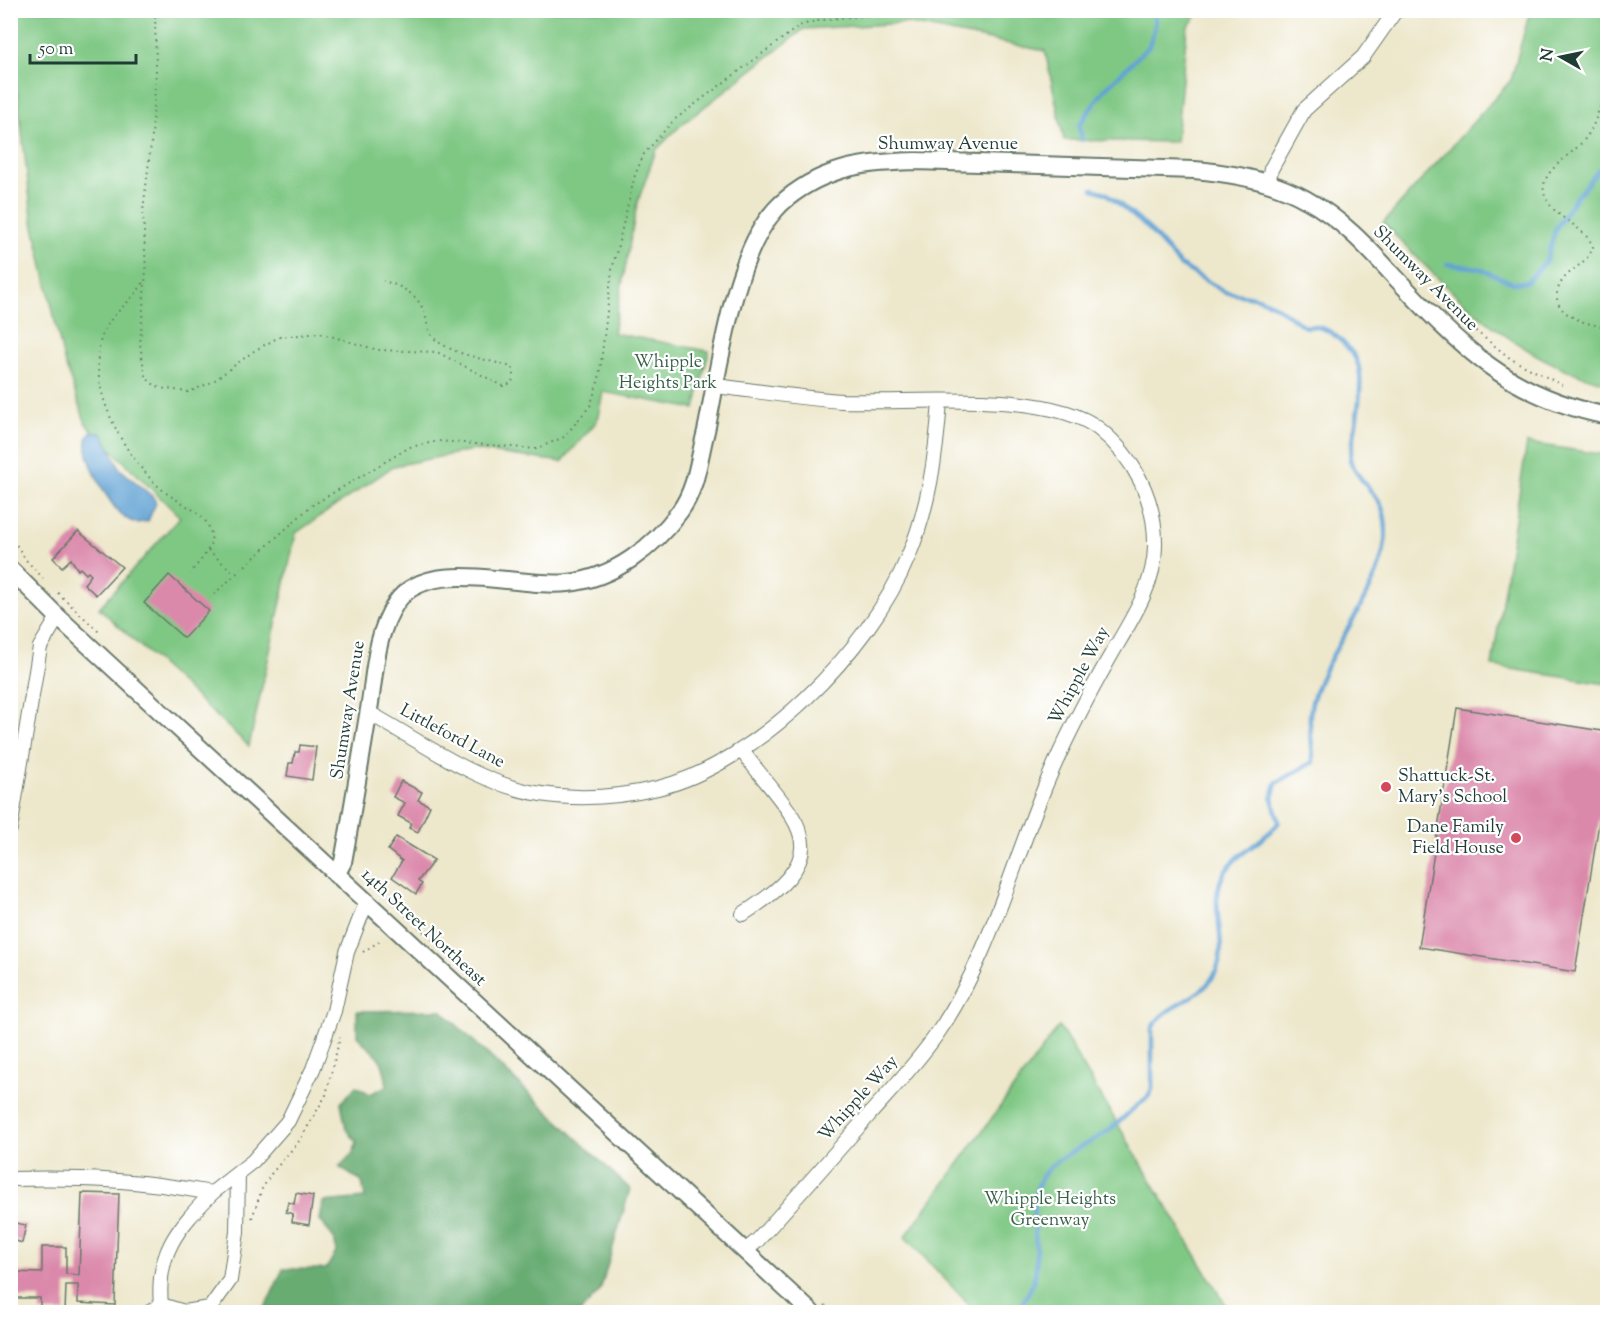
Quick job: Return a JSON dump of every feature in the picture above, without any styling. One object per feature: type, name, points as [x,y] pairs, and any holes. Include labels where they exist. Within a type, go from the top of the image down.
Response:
[{"type":"street","points":[[1268,184],[1270,169],[1304,110],[1363,57],[1396,10]]},
{"type":"street","name":"Shumway Avenue","points":[[336,874],[344,862],[380,638],[397,601],[416,587],[437,578],[452,577],[542,584],[569,583],[601,574],[630,560],[650,546],[686,503],[699,467],[739,284],[762,229],[775,210],[793,195],[832,173],[881,162],[916,161],[1194,170],[1220,172],[1268,184],[1306,199],[1346,228],[1373,252],[1456,340],[1495,370],[1527,391],[1608,416]]},
{"type":"street","name":"Whipple Way","points":[[716,386],[802,398],[1029,404],[1066,412],[1097,428],[1130,462],[1141,478],[1154,526],[1156,548],[1151,574],[1142,599],[1078,713],[1042,793],[958,1001],[913,1066],[757,1241],[745,1251]]},
{"type":"street","name":"Littleford Lane","points":[[369,712],[500,783],[540,794],[582,797],[623,795],[660,788],[741,751],[791,713],[829,676],[859,639],[888,596],[908,558],[922,518],[932,475],[940,402]]},
{"type":"street","name":"14th Street Northeast","points":[[10,569],[58,617],[366,903],[811,1312]]},
{"type":"street","points":[[10,829],[40,646],[58,617]]},
{"type":"street","points":[[741,751],[795,821],[804,846],[796,870],[773,895],[742,914]]},
{"type":"street","points":[[238,1173],[235,1197],[237,1232],[230,1280],[210,1308],[184,1312],[155,1309],[158,1283],[166,1250],[183,1222],[212,1193],[253,1161],[288,1120],[313,1069],[334,1011],[347,952],[366,903]]},
{"type":"street","points":[[10,1179],[92,1177],[157,1183],[212,1193]]},
{"type":"path","points":[[155,10],[154,107],[143,211],[145,281],[141,321],[142,363],[150,382],[160,388],[180,392],[198,389],[267,343],[279,337],[305,333],[331,335],[378,350],[437,352],[503,386],[512,383],[514,371],[511,366],[483,361],[436,340],[430,334],[422,308],[413,294],[383,281]]},
{"type":"path","points":[[214,594],[234,573],[255,558],[311,506],[410,447],[439,441],[536,449],[564,437],[590,406],[599,379],[604,356],[608,287],[632,184],[644,154],[660,133],[693,104],[799,26],[815,21],[883,16],[937,17],[942,10]]},
{"type":"path","points":[[988,10],[1005,10]]},
{"type":"path","points":[[1608,90],[1588,135],[1572,153],[1555,166],[1544,181],[1544,194],[1554,210],[1588,237],[1593,247],[1586,260],[1560,284],[1558,301],[1567,316],[1608,327]]},
{"type":"path","points":[[145,281],[114,315],[104,332],[97,363],[102,394],[138,465],[164,491],[204,518],[212,535],[208,550],[190,573]]},
{"type":"path","points":[[208,550],[234,573]]},
{"type":"green space","name":"Whipple Heights Park","points":[[10,11],[1200,11],[1187,28],[1176,142],[1064,140],[1045,51],[906,23],[804,29],[680,126],[656,150],[637,204],[613,333],[709,351],[695,409],[603,392],[597,421],[562,462],[473,450],[394,466],[296,533],[249,746],[99,608],[180,517],[86,424],[64,361],[32,217],[11,39]]},
{"type":"green space","points":[[1530,11],[1607,11],[1607,383],[1541,358],[1484,320],[1432,273],[1383,223],[1511,80]]},
{"type":"green space","points":[[1527,443],[1607,455],[1607,684],[1492,666]]},
{"type":"green space","points":[[441,1010],[630,1189],[600,1291],[580,1312],[263,1312],[283,1269],[326,1269],[337,1251],[333,1237],[320,1220],[323,1202],[365,1198],[362,1182],[339,1167],[353,1153],[357,1142],[346,1129],[341,1103],[356,1086],[370,1094],[387,1086],[378,1056],[357,1036],[357,1011]]},
{"type":"green space","name":"Whipple Heights Greenway","points":[[1059,1026],[1230,1312],[976,1312],[905,1237]]},
{"type":"water","points":[[91,432],[104,436],[120,469],[153,497],[156,503],[148,521],[137,523],[126,518],[106,494],[89,460],[87,439]]},
{"type":"building","points":[[78,531],[122,567],[96,595],[84,584],[91,575],[88,572],[86,574],[80,568],[78,570],[71,559],[62,567],[53,558]]},
{"type":"building","points":[[169,575],[209,611],[184,638],[144,603]]},
{"type":"building","name":"Dane Family Field House","points":[[1457,708],[1608,732],[1608,767],[1575,972],[1419,947]]},
{"type":"building","points":[[300,745],[316,747],[312,780],[287,776],[289,763],[293,763],[295,752],[299,752]]},
{"type":"building","points":[[401,781],[422,792],[418,800],[430,806],[418,832],[409,828],[411,823],[398,816],[405,803],[393,797]]},
{"type":"building","points":[[396,837],[434,860],[418,881],[422,884],[416,894],[392,877],[402,861],[388,850]]},
{"type":"building","points":[[82,1193],[119,1194],[115,1305],[78,1303],[78,1285],[66,1285],[65,1312],[40,1312],[40,1298],[10,1298],[10,1272],[42,1273],[42,1247],[66,1247],[66,1274],[79,1275]]},
{"type":"building","points":[[296,1193],[313,1196],[309,1225],[292,1222],[293,1214],[286,1212],[288,1202],[294,1204]]},
{"type":"building","points":[[10,1222],[26,1225],[22,1243],[10,1239]]},
{"type":"waterway","points":[[1082,140],[1079,125],[1105,89],[1149,46],[1155,27],[1155,10]]},
{"type":"waterway","points":[[1447,264],[1478,268],[1513,283],[1527,282],[1546,261],[1556,228],[1576,197],[1608,159]]},
{"type":"waterway","points":[[1014,1312],[1027,1295],[1034,1278],[1036,1261],[1034,1211],[1036,1194],[1042,1177],[1056,1162],[1113,1127],[1148,1097],[1152,1089],[1152,1028],[1166,1013],[1200,991],[1214,975],[1221,950],[1217,910],[1219,885],[1230,865],[1279,822],[1272,798],[1276,783],[1313,762],[1310,722],[1313,699],[1321,677],[1372,584],[1386,537],[1384,514],[1378,500],[1350,460],[1359,401],[1360,377],[1354,355],[1327,330],[1314,326],[1305,327],[1274,305],[1258,298],[1225,292],[1180,265],[1148,228],[1106,193],[1093,189]]},
{"type":"place","name":"Shattuck-St. Mary’s School","points":[[1386,787]]},
{"type":"place","name":"Dane Family Field House","points":[[1516,838]]}]
